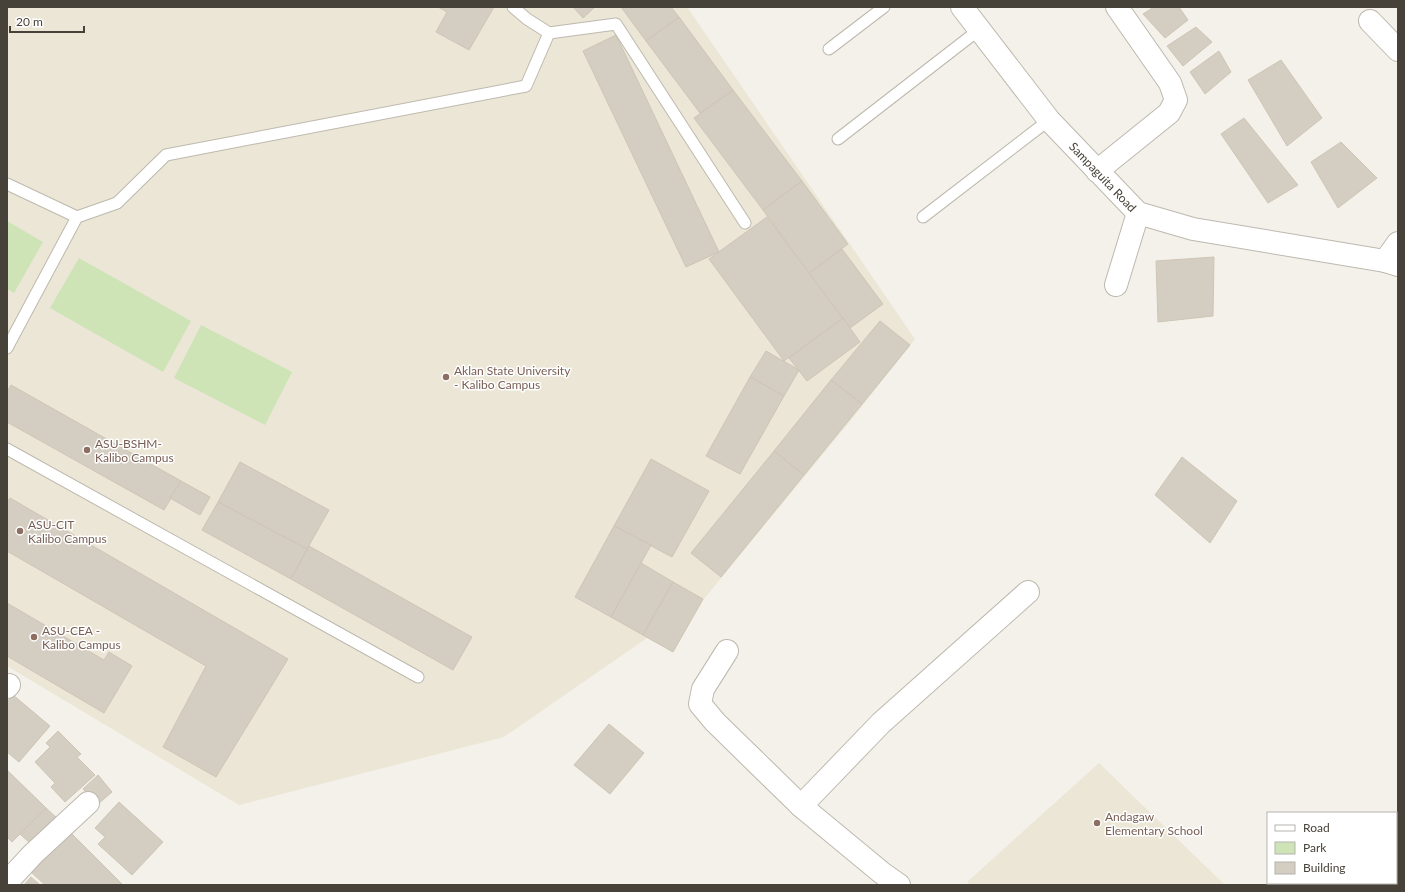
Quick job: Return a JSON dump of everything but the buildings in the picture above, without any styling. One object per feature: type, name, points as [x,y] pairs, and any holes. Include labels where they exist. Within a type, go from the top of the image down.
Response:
[{"type":"street","name":"Sampaguita Road","points":[[962,7],[1049,120],[1138,213],[1193,229],[1392,263]]},
{"type":"street","points":[[1097,171],[1168,113],[1176,100],[1170,83],[1117,7]]},
{"type":"street","points":[[1370,21],[1398,50]]},
{"type":"street","points":[[1116,285],[1138,213]]},
{"type":"street","points":[[1392,263],[1398,243]]},
{"type":"street","points":[[801,806],[881,723],[1028,592]]},
{"type":"street","points":[[727,651],[703,689],[700,704],[715,722],[801,806],[899,885]]},
{"type":"street","points":[[7,882],[32,854],[88,803]]},
{"type":"lane","points":[[513,7],[527,19],[549,33],[616,24],[745,223]]},
{"type":"lane","points":[[829,49],[884,7]]},
{"type":"lane","points":[[838,139],[980,29]]},
{"type":"lane","points":[[7,348],[77,217],[117,203],[166,155],[526,86],[549,33]]},
{"type":"lane","points":[[923,217],[1049,120]]},
{"type":"lane","points":[[7,184],[77,217]]},
{"type":"lane","points":[[7,449],[418,677]]},
{"type":"shaded area","name":"Aklan State University - Kalibo Campus","points":[[7,7],[687,7],[915,339],[860,409],[704,599],[673,652],[647,638],[504,737],[239,805],[7,666]]},
{"type":"shaded area","name":"Andagaw Elementary School","points":[[1099,763],[1225,885],[970,885],[967,882]]},
{"type":"green space","points":[[7,221],[43,242],[14,293],[7,289]]},
{"type":"green space","points":[[79,258],[191,321],[163,372],[50,308]]},
{"type":"green space","points":[[201,325],[292,372],[265,425],[174,378]]},
{"type":"place","name":"Aklan State University - Kalibo Campus","points":[[446,377]]},
{"type":"place","name":"ASU-BSHM- Kalibo Campus","points":[[87,450]]},
{"type":"place","name":"ASU-CIT Kalibo Campus","points":[[20,531]]},
{"type":"place","name":"ASU-CEA - Kalibo Campus","points":[[34,637]]},
{"type":"place","name":"Andagaw Elementary School","points":[[1097,823]]}]
